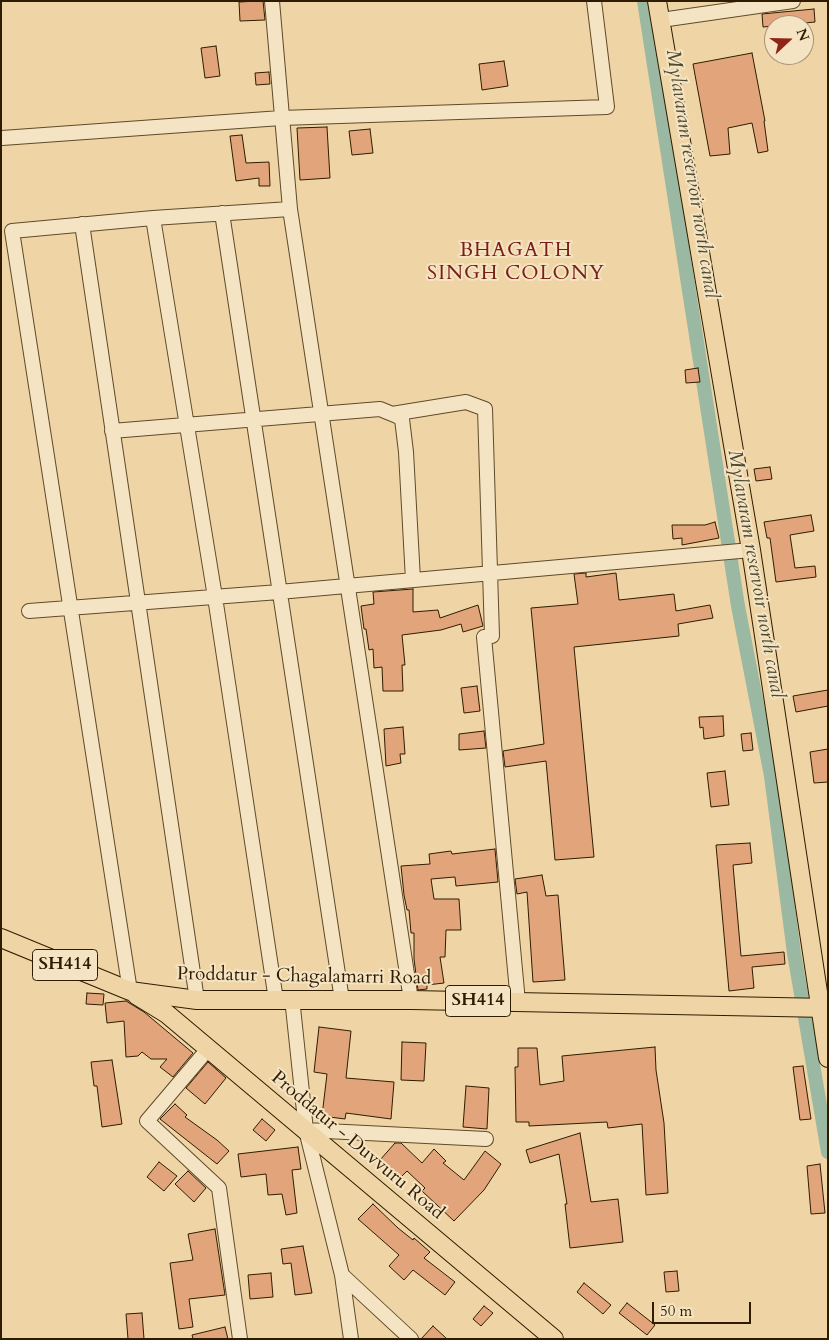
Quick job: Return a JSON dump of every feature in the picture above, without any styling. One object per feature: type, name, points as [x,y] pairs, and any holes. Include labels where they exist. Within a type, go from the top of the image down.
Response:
[{"type":"main road","points":[[657,1],[751,550],[823,1008],[828,1058]]},
{"type":"main road","name":"Proddatur - Chagalamarri Road","points":[[1,938],[130,991],[197,1000],[411,1000],[823,1008]]},
{"type":"main road","name":"Proddatur - Duvvuru Road","points":[[130,991],[167,1014],[554,1339]]},
{"type":"street","points":[[272,1],[290,208],[411,1000]]},
{"type":"street","points":[[2,138],[282,118],[606,107],[594,1]]},
{"type":"street","points":[[660,20],[705,8],[786,2]]},
{"type":"street","points":[[130,991],[69,608],[12,231],[290,208]]},
{"type":"street","points":[[222,213],[342,1000]]},
{"type":"street","points":[[153,218],[215,597],[306,1130],[342,1276],[351,1339]]},
{"type":"street","points":[[82,224],[197,1000]]},
{"type":"street","points":[[392,414],[466,402],[485,409],[491,572],[488,636],[518,1002]]},
{"type":"street","points":[[112,430],[380,409],[392,414],[402,419],[406,452],[413,580]]},
{"type":"street","points":[[29,611],[138,604],[751,550]]},
{"type":"street","points":[[208,1048],[147,1121],[219,1188],[240,1339]]},
{"type":"street","points":[[306,1130],[486,1139]]},
{"type":"street","points":[[342,1276],[411,1339]]},
{"type":"building","points":[[263,1],[265,20],[240,21],[239,2]]},
{"type":"building","points":[[814,9],[815,22],[814,15],[764,15],[763,27],[762,14]]},
{"type":"building","points":[[216,46],[220,76],[205,78],[201,48]]},
{"type":"building","points":[[752,53],[765,121],[768,151],[758,153],[752,123],[728,128],[730,154],[710,156],[693,64]]},
{"type":"building","points":[[504,61],[508,86],[482,90],[479,64]]},
{"type":"building","points":[[269,72],[270,84],[256,85],[255,73]]},
{"type":"building","points":[[327,127],[330,178],[300,180],[297,128]]},
{"type":"building","points":[[370,129],[373,153],[352,155],[349,131]]},
{"type":"building","points":[[242,135],[246,163],[269,162],[270,186],[259,186],[259,178],[236,181],[230,136]]},
{"type":"building","points":[[698,368],[700,382],[686,383],[685,370]]},
{"type":"building","points":[[770,467],[772,479],[756,481],[754,469]]},
{"type":"building","points":[[811,515],[814,531],[790,535],[795,568],[815,566],[816,577],[776,582],[770,538],[767,538],[764,522]]},
{"type":"building","points":[[715,522],[719,538],[682,545],[682,538],[673,539],[672,525],[705,525]]},
{"type":"building","points":[[586,573],[586,577],[616,573],[619,600],[674,594],[676,611],[710,605],[713,618],[678,624],[679,636],[574,647],[594,857],[555,860],[546,761],[505,767],[503,751],[544,744],[531,608],[578,604],[574,574]]},
{"type":"building","points":[[413,589],[413,612],[438,610],[440,618],[478,605],[483,626],[463,632],[461,624],[441,630],[402,635],[405,665],[402,665],[403,691],[383,691],[382,667],[374,668],[373,649],[369,650],[361,606],[374,604],[373,592]]},
{"type":"building","points":[[477,686],[480,711],[464,713],[461,688]]},
{"type":"building","points":[[828,690],[828,706],[796,712],[793,696]]},
{"type":"building","points":[[723,716],[724,736],[704,739],[703,727],[700,728],[699,717]]},
{"type":"building","points":[[403,727],[405,754],[400,754],[401,763],[386,766],[384,729]]},
{"type":"building","points":[[484,731],[486,748],[459,750],[459,734]]},
{"type":"building","points":[[751,733],[753,750],[743,751],[741,734]]},
{"type":"building","points":[[828,749],[828,782],[814,783],[810,752]]},
{"type":"building","points":[[725,771],[729,805],[711,807],[707,773]]},
{"type":"building","points":[[750,843],[752,863],[733,865],[741,956],[784,952],[785,964],[752,967],[754,988],[729,991],[716,845]]},
{"type":"building","points":[[495,849],[498,882],[456,886],[455,877],[431,879],[434,899],[459,899],[461,930],[446,930],[445,957],[440,957],[444,983],[427,985],[427,989],[418,990],[414,959],[414,933],[411,933],[401,866],[430,864],[429,854],[451,851],[452,854]]},
{"type":"building","points":[[542,875],[546,896],[558,895],[565,980],[533,982],[527,892],[517,894],[515,879]]},
{"type":"building","points":[[87,993],[104,994],[103,1005],[86,1004]]},
{"type":"building","points":[[126,1001],[144,1012],[193,1053],[173,1077],[160,1067],[167,1059],[151,1059],[142,1052],[138,1056],[126,1057],[124,1021],[107,1023],[105,1003]]},
{"type":"building","points":[[319,1027],[351,1031],[346,1078],[394,1082],[391,1119],[346,1113],[345,1119],[322,1116],[327,1074],[314,1072]]},
{"type":"building","points":[[402,1042],[426,1043],[424,1081],[401,1080]]},
{"type":"building","points":[[655,1047],[656,1070],[664,1123],[668,1193],[646,1195],[642,1124],[608,1128],[607,1122],[529,1126],[529,1122],[516,1122],[515,1067],[518,1067],[518,1048],[537,1048],[540,1085],[564,1081],[562,1056]]},
{"type":"building","points":[[112,1060],[122,1124],[102,1127],[97,1086],[94,1086],[91,1062]]},
{"type":"building","points":[[208,1062],[226,1078],[205,1104],[186,1088]]},
{"type":"building","points":[[803,1066],[811,1119],[800,1120],[793,1067]]},
{"type":"building","points":[[466,1086],[489,1088],[487,1129],[463,1127]]},
{"type":"building","points":[[175,1104],[187,1115],[185,1117],[229,1151],[217,1164],[160,1119]]},
{"type":"building","points":[[262,1119],[275,1130],[266,1141],[253,1130]]},
{"type":"building","points":[[580,1133],[591,1202],[618,1199],[623,1242],[570,1248],[565,1204],[567,1204],[559,1154],[530,1163],[526,1150]]},
{"type":"building","points":[[395,1143],[401,1143],[422,1163],[434,1149],[446,1161],[443,1163],[464,1180],[485,1151],[501,1164],[484,1190],[454,1221],[422,1191],[425,1188],[407,1171],[400,1178],[380,1160]]},
{"type":"building","points":[[298,1147],[301,1169],[292,1170],[297,1213],[286,1215],[282,1194],[268,1195],[266,1174],[241,1177],[238,1154]]},
{"type":"building","points":[[159,1162],[177,1176],[164,1191],[147,1177]]},
{"type":"building","points":[[820,1164],[825,1213],[811,1214],[807,1166]]},
{"type":"building","points":[[188,1171],[206,1188],[194,1202],[175,1184]]},
{"type":"building","points":[[373,1204],[398,1228],[413,1240],[414,1238],[430,1252],[424,1258],[455,1282],[445,1295],[413,1270],[404,1280],[389,1266],[399,1255],[358,1219]]},
{"type":"building","points":[[215,1229],[225,1295],[189,1299],[193,1327],[179,1329],[170,1263],[193,1260],[188,1234]]},
{"type":"building","points":[[303,1246],[312,1293],[295,1295],[291,1263],[283,1264],[281,1249]]},
{"type":"building","points":[[677,1271],[679,1291],[666,1292],[664,1272]]},
{"type":"building","points":[[271,1273],[273,1297],[250,1299],[248,1275]]},
{"type":"building","points":[[584,1283],[611,1305],[603,1314],[577,1292]]},
{"type":"building","points":[[627,1303],[655,1325],[647,1335],[619,1313]]},
{"type":"building","points":[[484,1306],[493,1313],[481,1326],[473,1319]]},
{"type":"building","points":[[142,1313],[144,1339],[128,1339],[126,1314]]},
{"type":"building","points":[[433,1326],[447,1339],[421,1339]]},
{"type":"building","points":[[225,1327],[228,1339],[193,1339],[192,1335]]},
{"type":"waterway","name":"Mylavaram reservoir north canal","points":[[644,1],[738,606],[771,776],[794,953],[828,1152]]},
{"type":"district","name":"BHAGATH SINGH COLONY","points":[[516,262]]}]
